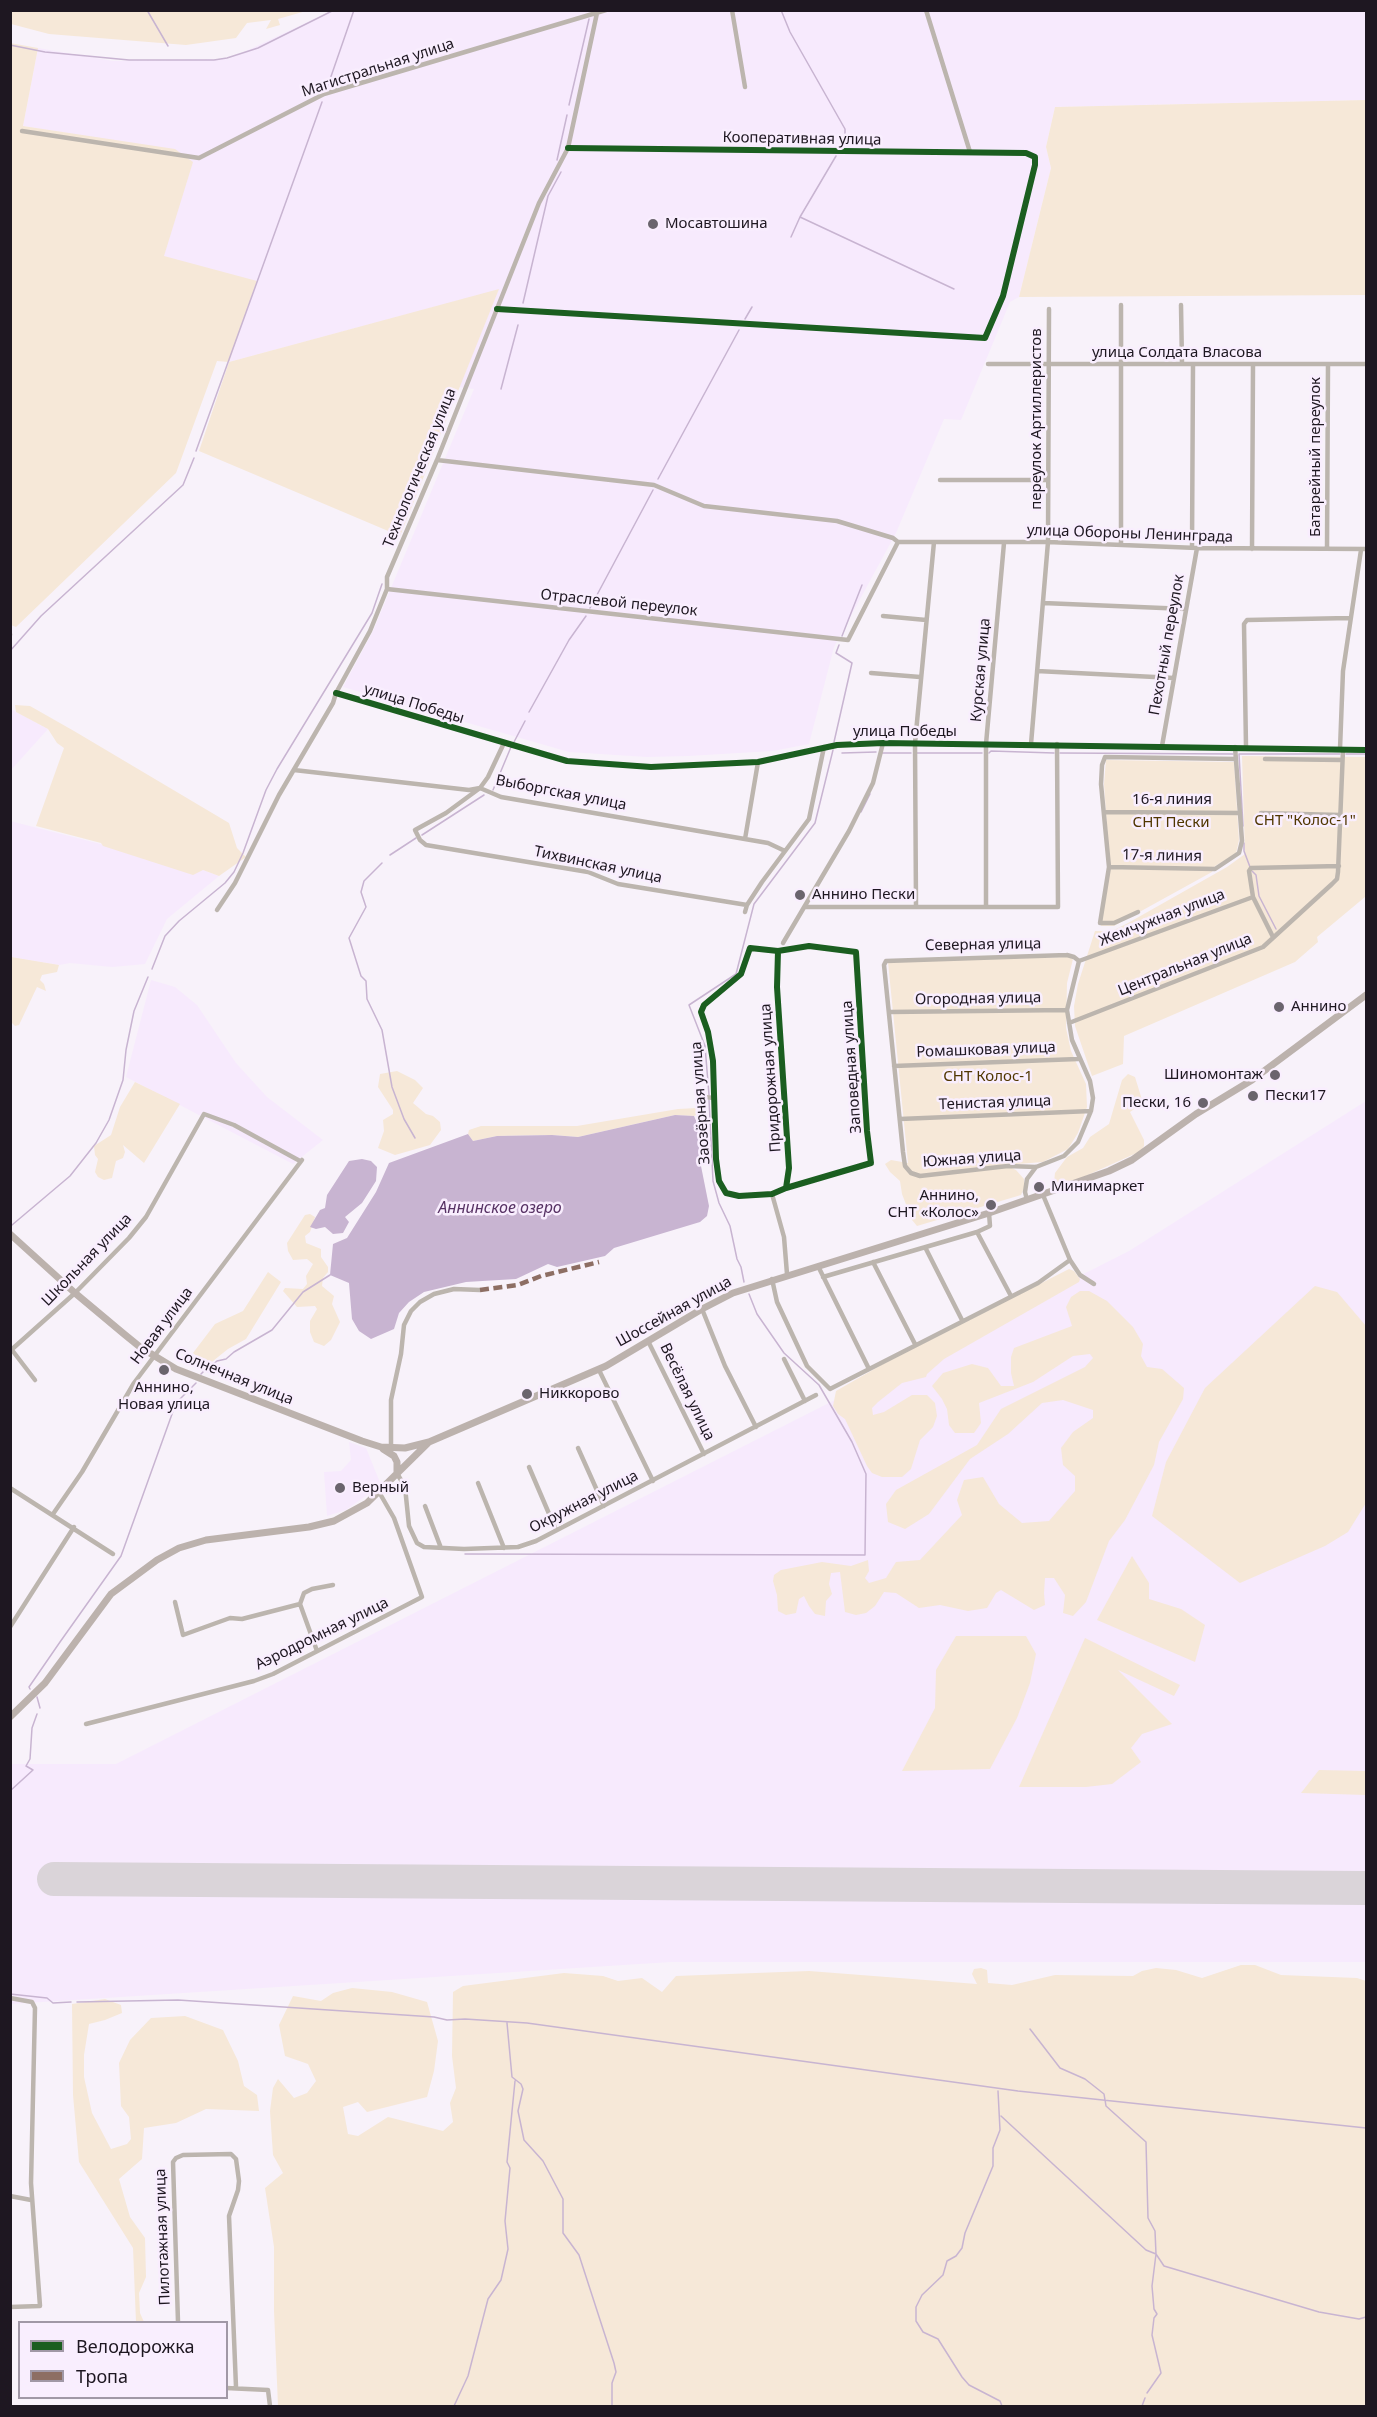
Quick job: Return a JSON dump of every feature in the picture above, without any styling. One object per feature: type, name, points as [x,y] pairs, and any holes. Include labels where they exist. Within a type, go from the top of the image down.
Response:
[{"type":"main road","name":"Шоссейная улица","points":[[429,1442],[599,1370],[702,1309],[734,1293],[818,1264],[988,1213],[1109,1171],[1132,1160],[1196,1114],[1252,1080],[1366,995]]},
{"type":"main road","name":"Солнечная улица","points":[[10,1234],[75,1293],[155,1357],[176,1369],[217,1387],[391,1449]]},
{"type":"main road","points":[[391,1449],[429,1442]]},
{"type":"main road","points":[[10,1717],[45,1683],[111,1594],[157,1560],[179,1548],[206,1540],[309,1527],[334,1521],[367,1503],[429,1442]]},
{"type":"main road","points":[[381,1447],[394,1456],[398,1467],[397,1475]]},
{"type":"street","name":"Магистральная улица","points":[[22,131],[199,158],[324,94],[606,10]]},
{"type":"street","points":[[732,10],[745,87]]},
{"type":"street","points":[[926,10],[970,152]]},
{"type":"street","name":"Технологическая улица","points":[[217,910],[235,883],[279,795],[333,703],[336,693],[370,631],[387,589],[387,577],[437,460],[539,203],[568,148],[597,13]]},
{"type":"street","name":"Кооперативная улица","points":[[497,309],[985,338],[1003,296],[1035,165],[1035,157],[1026,153],[568,148]]},
{"type":"street","points":[[1121,305],[1121,545]]},
{"type":"street","points":[[1181,305],[1182,364]]},
{"type":"street","name":"переулок Артиллеристов","points":[[1031,744],[1048,543],[1049,309]]},
{"type":"street","name":"улица Солдата Власова","points":[[988,364],[1366,364]]},
{"type":"street","name":"Пехотный переулок","points":[[1162,746],[1195,548],[1193,364]]},
{"type":"street","points":[[1252,549],[1253,364]]},
{"type":"street","name":"Батарейный переулок","points":[[1328,364],[1328,549]]},
{"type":"street","points":[[437,460],[654,485],[704,506],[837,521],[893,538],[898,542]]},
{"type":"street","points":[[940,480],[1048,480]]},
{"type":"street","name":"улица Обороны Ленинграда","points":[[898,542],[1364,549]]},
{"type":"street","name":"Отраслевой переулок","points":[[387,589],[848,640],[898,542]]},
{"type":"street","points":[[916,906],[915,743],[934,542]]},
{"type":"street","name":"Курская улица","points":[[986,907],[986,744],[1004,543]]},
{"type":"street","name":"Центральная улица","points":[[1069,1023],[1263,947],[1337,879],[1341,815],[1343,671],[1350,618],[1364,549]]},
{"type":"street","points":[[1043,603],[1186,609]]},
{"type":"street","points":[[883,616],[926,620]]},
{"type":"street","points":[[1246,747],[1244,624],[1247,620],[1350,618]]},
{"type":"street","points":[[1037,671],[1173,678]]},
{"type":"street","points":[[871,673],[920,678]]},
{"type":"street","name":"улица Победы","points":[[336,693],[567,761],[641,767],[758,762],[825,747],[883,743],[1366,750]]},
{"type":"street","points":[[480,788],[488,777],[504,743]]},
{"type":"street","name":"улица Победы","points":[[783,943],[849,831],[873,783],[883,743]]},
{"type":"street","points":[[806,907],[1058,907],[1057,744]]},
{"type":"street","points":[[745,912],[747,905],[809,819],[825,747]]},
{"type":"street","points":[[1235,747],[1240,813]]},
{"type":"street","points":[[1138,912],[1114,923],[1100,923],[1109,867],[1101,784],[1102,765],[1105,758],[1236,759]]},
{"type":"street","points":[[1265,759],[1342,760]]},
{"type":"street","points":[[745,839],[758,762]]},
{"type":"street","name":"Выборгская улица","points":[[294,770],[469,790],[480,788],[501,797],[768,843],[785,851]]},
{"type":"street","name":"Тихвинская улица","points":[[480,788],[446,813],[416,830],[420,840],[426,845],[588,872],[618,884],[747,905]]},
{"type":"street","name":"16-я линия","points":[[1105,812],[1240,813]]},
{"type":"street","name":"17-я линия","points":[[1109,867],[1215,869],[1239,853],[1242,841],[1240,813]]},
{"type":"street","points":[[1261,813],[1341,815]]},
{"type":"street","points":[[1273,937],[1253,897],[1251,868],[1339,866]]},
{"type":"street","name":"Жемчужная улица","points":[[1079,961],[1253,897]]},
{"type":"street","name":"Заповедная улица","points":[[778,951],[809,946],[856,952],[871,1162],[786,1188]]},
{"type":"street","name":"Заозёрная улица","points":[[772,1194],[733,1195],[726,1192],[719,1181],[713,1099],[713,1061],[708,1032],[701,1012],[704,1005],[741,974],[750,948],[778,951]]},
{"type":"street","name":"Придорожная улица","points":[[778,951],[777,987],[789,1168],[786,1188]]},
{"type":"street","name":"Северная улица","points":[[889,1012],[884,965],[886,961],[1067,956],[1079,961]]},
{"type":"street","points":[[1027,1200],[1025,1192],[1027,1179],[1035,1167],[1064,1156],[1078,1142],[1091,1111],[1093,1098],[1090,1082],[1078,1059],[1067,1010],[1079,961]]},
{"type":"street","name":"Огородная улица","points":[[889,1012],[1067,1010]]},
{"type":"street","points":[[889,1012],[900,1119]]},
{"type":"street","name":"Ромашковая улица","points":[[894,1066],[1078,1059]]},
{"type":"street","points":[[705,1097],[713,1099]]},
{"type":"street","name":"Тенистая улица","points":[[900,1119],[1091,1111]]},
{"type":"street","name":"Школьная улица","points":[[11,1350],[75,1293],[123,1245],[146,1216],[204,1114],[234,1125],[301,1161]]},
{"type":"street","name":"Южная улица","points":[[900,1119],[904,1159],[910,1173],[920,1176],[1008,1167],[1035,1167]]},
{"type":"street","name":"Новая улица","points":[[53,1514],[82,1472],[134,1383],[301,1161]]},
{"type":"street","points":[[786,1188],[772,1194],[784,1237],[787,1274]]},
{"type":"street","points":[[1043,1195],[1070,1260],[1080,1275],[1094,1284]]},
{"type":"street","points":[[823,1277],[977,1232],[990,1226],[988,1213]]},
{"type":"street","points":[[977,1232],[1011,1296]]},
{"type":"street","points":[[925,1247],[962,1320]]},
{"type":"street","points":[[772,1279],[777,1302],[807,1366],[830,1389],[1044,1279],[1070,1260]]},
{"type":"street","points":[[873,1262],[915,1344]]},
{"type":"street","points":[[818,1264],[869,1369]]},
{"type":"street","points":[[391,1449],[391,1400],[401,1354],[404,1325],[411,1311],[420,1302],[434,1294],[454,1289],[480,1290]]},
{"type":"street","points":[[702,1309],[725,1366],[756,1427]]},
{"type":"street","name":"Весёлая улица","points":[[648,1341],[704,1454]]},
{"type":"street","points":[[11,1350],[35,1380]]},
{"type":"street","points":[[784,1359],[805,1401]]},
{"type":"street","points":[[599,1370],[653,1481]]},
{"type":"street","name":"Окружная улица","points":[[397,1475],[405,1487],[405,1505],[412,1536],[424,1547],[526,1546],[816,1395]]},
{"type":"street","points":[[578,1448],[604,1506]]},
{"type":"street","points":[[529,1467],[556,1530]]},
{"type":"street","points":[[478,1484],[504,1548]]},
{"type":"street","points":[[10,1488],[113,1554]]},
{"type":"street","name":"Аэродромная улица","points":[[86,1724],[243,1685],[273,1674],[422,1597],[394,1518],[379,1492]]},
{"type":"street","points":[[425,1506],[441,1548]]},
{"type":"street","points":[[10,1627],[74,1527]]},
{"type":"street","points":[[317,1651],[300,1604],[304,1593],[312,1588],[333,1584]]},
{"type":"street","points":[[175,1602],[183,1635],[230,1618],[242,1618],[300,1604]]},
{"type":"street","points":[[10,1998],[32,2002],[35,2008],[31,2200],[40,2306],[10,2307]]},
{"type":"street","name":"Пилотажная улица","points":[[178,2321],[172,2162],[183,2155],[231,2154],[237,2159],[238,2181],[238,2190],[229,2216],[236,2387]]},
{"type":"street","points":[[10,2196],[31,2200]]},
{"type":"street","points":[[228,2388],[268,2390],[270,2406]]},
{"type":"shaded area","points":[[331,11],[1366,11],[1366,100],[1055,107],[1046,147],[1051,168],[1019,297],[1010,302],[961,420],[944,419],[896,533],[834,647],[809,744],[773,751],[688,756],[647,757],[569,752],[343,687],[373,631],[474,389],[458,387],[498,290],[229,362],[164,257],[98,138],[23,126],[38,48],[113,61],[229,59]]},
{"type":"shaded area","points":[[11,709],[48,729],[11,770]]},
{"type":"shaded area","points":[[10,821],[219,876],[167,919],[145,964],[112,967],[70,963],[59,965],[11,957]]},
{"type":"shaded area","points":[[151,980],[175,987],[197,1005],[236,1063],[267,1097],[323,1140],[293,1164],[126,1077]]},
{"type":"shaded area","points":[[1366,1101],[1366,1962],[671,1962],[11,2004],[10,1764],[116,1764],[1129,1251]]},
{"type":"shaded area","points":[[349,1442],[366,1448],[381,1485],[346,1510],[327,1516],[324,1472],[341,1471],[351,1460]]},
{"type":"green space","points":[[10,11],[306,11],[278,19],[280,25],[266,29],[271,20],[247,23],[236,38],[186,45],[49,34],[11,24]]},
{"type":"green space","points":[[10,43],[38,48],[23,126],[175,149],[193,162],[164,256],[257,281],[229,362],[217,361],[176,473],[16,627],[11,625]]},
{"type":"green space","points":[[1366,100],[1366,295],[1019,297],[1051,168],[1046,147],[1055,107]]},
{"type":"green space","points":[[499,289],[400,536],[199,451],[229,362]]},
{"type":"green space","points":[[15,705],[30,706],[229,823],[237,848],[246,857],[219,876],[203,870],[193,875],[103,846],[101,843],[36,826],[64,748],[57,743],[48,729],[16,712]]},
{"type":"green space","name":"СНТ \"Колос-1\"","points":[[1242,756],[1366,757],[1365,897],[1317,937],[1318,942],[1295,962],[1124,1036],[1123,1064],[1092,1076],[1075,1026],[1074,1006],[1078,984],[1095,931],[1112,931],[1128,923],[1227,867],[1245,854]]},
{"type":"green space","name":"СНТ Пески","points":[[1106,760],[1234,762],[1239,840],[1236,854],[1215,866],[1212,872],[1114,926],[1101,926],[1110,870],[1104,784]]},
{"type":"green space","points":[[11,957],[59,965],[57,972],[42,975],[40,980],[46,991],[37,987],[19,1025],[15,1026],[11,1022]]},
{"type":"green space","name":"СНТ Колос-1","points":[[1068,957],[1073,959],[1067,983],[1066,1028],[1071,1051],[1086,1084],[1087,1107],[1078,1133],[1068,1149],[1043,1162],[1005,1165],[1016,1170],[1024,1179],[1021,1195],[917,1226],[912,1220],[902,1194],[900,1181],[885,1164],[891,1160],[908,1163],[888,962]]},
{"type":"green space","points":[[397,1071],[415,1080],[423,1088],[413,1103],[440,1122],[441,1130],[430,1145],[395,1155],[378,1148],[384,1131],[383,1120],[393,1114],[393,1110],[378,1087],[380,1074]]},
{"type":"green space","points":[[1128,1074],[1135,1077],[1143,1103],[1130,1112],[1144,1140],[1141,1151],[1079,1179],[1060,1185],[1054,1182],[1055,1173],[1067,1157],[1083,1148],[1090,1137],[1109,1124],[1122,1080]]},
{"type":"green space","points":[[135,1082],[180,1104],[144,1163],[123,1145],[125,1152],[123,1158],[116,1161],[112,1178],[104,1180],[95,1172],[98,1159],[94,1146],[111,1135],[120,1107]]},
{"type":"green space","points":[[697,1108],[698,1114],[694,1116],[675,1115],[578,1137],[497,1136],[473,1141],[468,1134],[469,1130],[481,1126],[577,1126],[678,1109]]},
{"type":"green space","points":[[310,1214],[315,1217],[310,1232],[305,1236],[306,1243],[321,1249],[321,1257],[328,1267],[322,1286],[334,1296],[332,1304],[340,1322],[331,1340],[324,1346],[314,1342],[310,1332],[310,1321],[317,1309],[315,1306],[297,1307],[283,1291],[285,1288],[303,1289],[307,1284],[306,1276],[313,1264],[307,1259],[293,1260],[287,1243],[305,1215]]},
{"type":"green space","points":[[1069,1269],[1074,1271],[1080,1279],[1079,1282],[944,1359],[926,1377],[902,1383],[872,1408],[873,1415],[884,1412],[912,1395],[927,1395],[935,1403],[937,1416],[933,1427],[920,1440],[911,1469],[902,1477],[882,1477],[872,1473],[845,1419],[833,1406],[836,1391],[883,1364]]},
{"type":"green space","points":[[268,1272],[281,1282],[246,1339],[228,1349],[208,1365],[193,1353],[215,1324],[243,1311]]},
{"type":"green space","points":[[1315,1286],[1337,1292],[1366,1326],[1366,1503],[1348,1532],[1325,1546],[1240,1583],[1152,1516],[1166,1462],[1205,1388]]},
{"type":"green space","points":[[1080,1291],[1089,1291],[1107,1301],[1133,1327],[1143,1344],[1141,1356],[1147,1367],[1162,1369],[1184,1388],[1183,1399],[1159,1442],[1154,1465],[1125,1520],[1109,1541],[1086,1602],[1073,1616],[1063,1613],[1065,1595],[1054,1578],[1045,1578],[1045,1605],[1034,1610],[1001,1590],[996,1593],[987,1608],[968,1611],[940,1605],[919,1608],[896,1593],[884,1592],[875,1606],[866,1613],[856,1615],[845,1612],[840,1572],[831,1573],[829,1584],[832,1594],[826,1601],[825,1616],[815,1614],[804,1596],[799,1599],[796,1613],[786,1615],[778,1611],[773,1581],[774,1575],[781,1570],[822,1562],[851,1566],[868,1560],[869,1571],[865,1578],[869,1583],[886,1578],[896,1562],[920,1560],[962,1515],[957,1500],[964,1480],[983,1477],[999,1504],[1022,1523],[1049,1521],[1075,1491],[1075,1476],[1063,1465],[1061,1448],[1073,1432],[1093,1418],[1093,1410],[1063,1400],[1042,1403],[1008,1434],[970,1459],[929,1514],[905,1529],[888,1522],[886,1504],[896,1490],[977,1445],[1001,1409],[1085,1367],[1093,1358],[1090,1354],[1073,1356],[1033,1382],[979,1403],[981,1423],[974,1433],[955,1433],[949,1425],[947,1409],[932,1386],[943,1373],[972,1364],[988,1368],[1001,1386],[1014,1386],[1011,1357],[1014,1348],[1072,1326],[1066,1307],[1071,1297]]},
{"type":"green space","points":[[1132,1556],[1149,1583],[1149,1599],[1181,1609],[1205,1625],[1195,1662],[1097,1620]]},
{"type":"green space","points":[[956,1636],[1026,1636],[1036,1654],[1030,1683],[1017,1718],[990,1769],[902,1771],[935,1708],[936,1670]]},
{"type":"green space","points":[[1085,1638],[1180,1685],[1174,1696],[1118,1670],[1172,1724],[1142,1734],[1131,1748],[1141,1762],[1112,1784],[1086,1787],[1019,1787]]},
{"type":"green space","points":[[1319,1770],[1366,1771],[1366,1795],[1301,1793]]},
{"type":"green space","points":[[1241,1965],[1255,1965],[1281,1975],[1357,1978],[1366,1981],[1366,2406],[278,2406],[274,2247],[265,2188],[283,2173],[273,2155],[270,2111],[273,2088],[278,2079],[294,2098],[307,2093],[316,2081],[308,2064],[285,2056],[279,2025],[293,1996],[321,2001],[333,1993],[352,1988],[392,1992],[427,2002],[438,2041],[434,2071],[427,2097],[367,2112],[358,2102],[343,2107],[348,2134],[358,2136],[388,2117],[443,2131],[453,2122],[450,2103],[456,2088],[452,2056],[453,1992],[463,1986],[564,1973],[603,1976],[618,1981],[642,1978],[662,1992],[676,1976],[809,1971],[977,1984],[972,1974],[974,1969],[981,1968],[987,1970],[988,1983],[1012,1985],[1055,1975],[1133,1976],[1156,1968],[1176,1970],[1202,1978]]},
{"type":"green space","points":[[105,1999],[121,2005],[122,2013],[89,2024],[84,2055],[84,2077],[92,2113],[111,2149],[127,2144],[131,2139],[129,2117],[121,2106],[119,2063],[130,2040],[151,2018],[185,2016],[223,2030],[238,2061],[244,2086],[257,2095],[259,2111],[206,2109],[176,2123],[144,2128],[142,2159],[119,2179],[130,2217],[145,2238],[146,2277],[139,2293],[140,2313],[144,2321],[136,2321],[133,2248],[79,2162],[73,2095],[72,2004]]},
{"type":"water","name":"Аннинское озеро","points":[[675,1115],[694,1116],[699,1127],[699,1156],[709,1206],[707,1216],[700,1222],[614,1248],[605,1256],[557,1267],[548,1264],[516,1279],[466,1282],[424,1292],[409,1302],[399,1313],[394,1329],[371,1339],[359,1331],[352,1319],[349,1283],[330,1275],[333,1244],[347,1238],[376,1192],[389,1163],[468,1134],[473,1141],[497,1136],[578,1137]]},
{"type":"water","points":[[362,1159],[371,1161],[377,1167],[376,1181],[362,1203],[345,1217],[349,1222],[343,1233],[333,1234],[325,1227],[316,1229],[310,1227],[320,1210],[325,1208],[327,1195],[349,1161]]},
{"type":"waterway","points":[[147,10],[168,46]]},
{"type":"waterway","points":[[10,45],[45,52],[129,60],[214,60],[258,48],[334,10]]},
{"type":"waterway","points":[[327,88],[354,10]]},
{"type":"waterway","points":[[781,10],[790,32],[845,129],[845,138],[840,147]]},
{"type":"waterway","points":[[569,105],[589,19]]},
{"type":"waterway","points":[[196,451],[322,102]]},
{"type":"waterway","points":[[557,160],[567,115]]},
{"type":"waterway","points":[[791,237],[800,217],[836,156]]},
{"type":"waterway","points":[[523,303],[548,196],[561,172]]},
{"type":"waterway","points":[[800,217],[954,289]]},
{"type":"waterway","points":[[745,319],[752,307]]},
{"type":"waterway","points":[[501,389],[518,325]]},
{"type":"waterway","points":[[658,479],[739,330]]},
{"type":"waterway","points":[[10,651],[41,616],[183,485],[194,458]]},
{"type":"waterway","points":[[590,608],[653,490]]},
{"type":"waterway","points":[[152,969],[165,936],[179,921],[225,883],[234,872],[266,790],[372,613],[382,584]]},
{"type":"waterway","points":[[842,636],[862,585]]},
{"type":"waterway","points":[[529,712],[569,640],[586,616]]},
{"type":"waterway","points":[[834,742],[852,663],[836,653],[839,645]]},
{"type":"waterway","points":[[514,742],[525,721]]},
{"type":"waterway","points":[[493,790],[511,747]]},
{"type":"waterway","points":[[709,1095],[705,1046],[689,1005],[736,974],[754,904],[815,823],[833,750]]},
{"type":"waterway","points":[[989,753],[991,751],[1054,753]]},
{"type":"waterway","points":[[842,753],[876,752]]},
{"type":"waterway","points":[[882,753],[911,753]]},
{"type":"waterway","points":[[916,753],[982,753]]},
{"type":"waterway","points":[[1060,753],[1233,754]]},
{"type":"waterway","points":[[1243,826],[1239,754],[1340,754]]},
{"type":"waterway","points":[[1346,754],[1366,754]]},
{"type":"waterway","points":[[861,812],[870,794]]},
{"type":"waterway","points":[[422,835],[484,795]]},
{"type":"waterway","points":[[390,855],[416,838]]},
{"type":"waterway","points":[[1244,843],[1244,851],[1250,867]]},
{"type":"waterway","points":[[382,863],[364,881],[361,892],[366,907],[349,938],[361,976],[366,981],[367,999],[382,1030],[392,1087],[404,1119],[415,1138]]},
{"type":"waterway","points":[[1252,871],[1256,875],[1259,896],[1276,929]]},
{"type":"waterway","points":[[12,1225],[70,1176],[96,1143],[109,1120],[123,1080],[134,1011],[148,977]]},
{"type":"waterway","points":[[709,1100],[713,1181],[719,1203],[730,1226],[744,1282]]},
{"type":"waterway","points":[[201,1374],[204,1371],[209,1372],[211,1366],[217,1361],[226,1359],[272,1330],[303,1292],[330,1275]]},
{"type":"waterway","points":[[465,1554],[865,1555],[866,1474],[852,1442],[819,1385],[784,1353],[757,1314],[749,1294]]},
{"type":"waterway","points":[[30,1689],[29,1687],[121,1556],[176,1403],[196,1383]]},
{"type":"waterway","points":[[37,1697],[40,1708]]},
{"type":"waterway","points":[[10,1791],[33,1770],[26,1766],[30,1759],[32,1728],[37,1714]]},
{"type":"waterway","points":[[10,1994],[47,1998],[53,2003],[71,2002]]},
{"type":"waterway","points":[[77,2002],[178,2000],[434,2017],[447,2020],[527,2023],[1018,2091],[1366,2128]]},
{"type":"waterway","points":[[507,2023],[512,2077],[521,2084],[523,2089],[518,2111],[524,2140],[543,2161],[563,2199],[563,2233],[579,2255],[614,2363],[616,2372],[612,2383],[612,2406]]},
{"type":"waterway","points":[[1030,2029],[1060,2068],[1085,2079],[1104,2094],[1106,2106],[1146,2142],[1148,2218],[1155,2231],[1156,2254],[1152,2286],[1154,2309],[1157,2314],[1154,2318],[1152,2335],[1161,2373],[1147,2393]]},
{"type":"waterway","points":[[454,2406],[468,2376],[488,2299],[501,2280],[508,2249],[505,2221],[510,2168],[507,2162],[515,2081]]},
{"type":"waterway","points":[[998,2091],[1000,2130],[993,2148],[993,2166],[965,2233],[962,2248],[956,2256],[947,2261],[943,2275],[922,2295],[916,2307],[916,2321],[923,2332],[938,2339],[969,2385],[1000,2401],[1002,2406]]},
{"type":"waterway","points":[[1001,2116],[1146,2250],[1156,2254],[1164,2266],[1319,2312],[1359,2319],[1366,2317]]},
{"type":"waterway","points":[[1142,2406],[1145,2398]]},
{"type":"runway","points":[[54,1879],[1366,1888]]},
{"type":"marked path","points":[[480,1290],[518,1285],[541,1276],[599,1262]]},
{"type":"cycle path","points":[[497,309],[985,338],[1003,296],[1035,165],[1035,157],[1026,153],[568,148]]},
{"type":"cycle path","points":[[336,693],[567,761],[651,767],[758,762],[837,745],[883,743],[1366,750]]},
{"type":"cycle path","points":[[778,951],[777,987],[789,1168],[786,1188],[772,1194],[739,1196],[726,1193],[719,1181],[716,1159],[713,1061],[708,1032],[701,1012],[704,1005],[741,974],[750,948],[778,951],[809,946],[856,952],[871,1163],[786,1188]]},
{"type":"place","name":"Мосавтошина","points":[[653,224]]},
{"type":"place","name":"Аннино Пески","points":[[800,895]]},
{"type":"place","name":"Аннино","points":[[1279,1007]]},
{"type":"place","name":"Шиномонтаж","points":[[1275,1075]]},
{"type":"place","name":"Пески17","points":[[1253,1096]]},
{"type":"place","name":"Пески, 16","points":[[1203,1103]]},
{"type":"place","name":"Минимаркет","points":[[1039,1187]]},
{"type":"place","name":"Аннино, СНТ «Колос»","points":[[991,1205]]},
{"type":"place","name":"Аннино, Новая улица","points":[[164,1370]]},
{"type":"place","name":"Никкорово","points":[[527,1394]]},
{"type":"place","name":"Верный","points":[[340,1488]]}]
